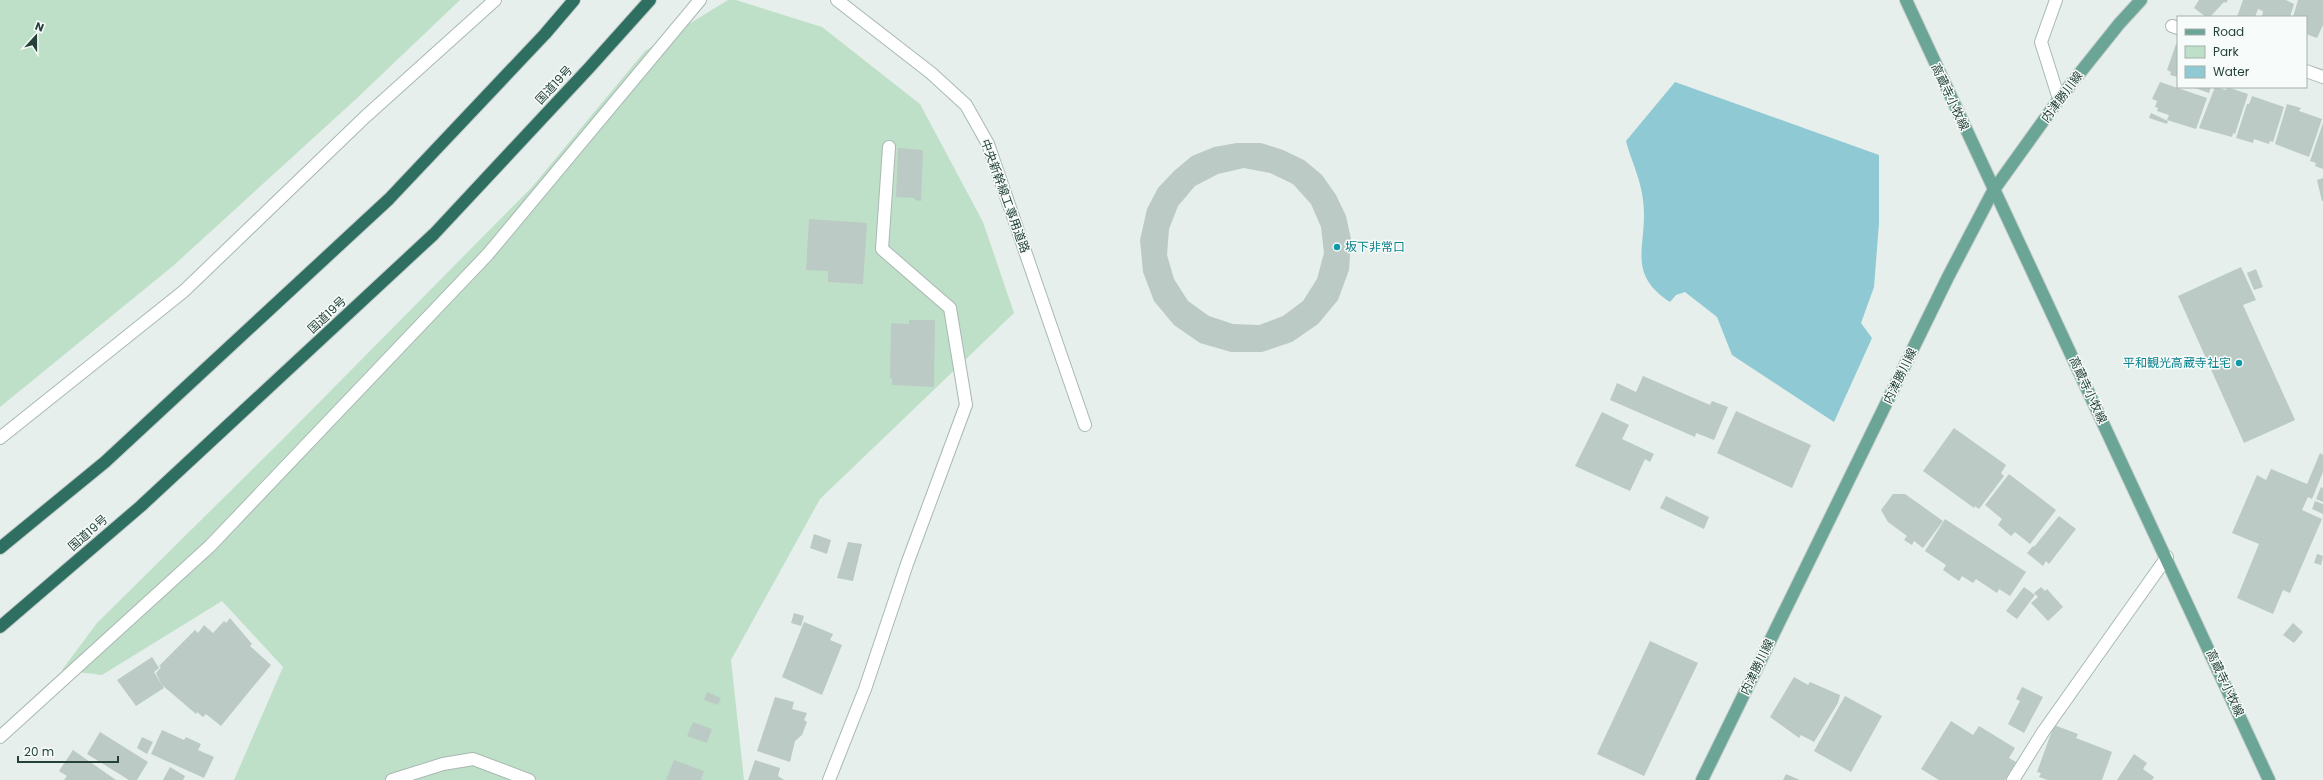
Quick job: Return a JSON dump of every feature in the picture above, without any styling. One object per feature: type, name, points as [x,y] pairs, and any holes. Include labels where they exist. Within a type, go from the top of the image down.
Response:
[{"type":"highway","points":[[0,548],[105,462],[389,199],[545,34],[574,0]]},
{"type":"highway","name":"国道19号","points":[[0,627],[141,506],[434,234],[589,68],[650,0]]},
{"type":"main road","name":"高蔵寺小牧線","points":[[1906,0],[1993,191],[2167,557],[2269,780]]},
{"type":"main road","name":"内津勝川線","points":[[1702,780],[1948,277],[1993,191],[2059,99],[2119,24],[2141,0]]},
{"type":"street","points":[[0,438],[184,291],[365,117],[495,0]]},
{"type":"street","points":[[0,737],[210,546],[477,265],[700,0]]},
{"type":"street","name":"中央新幹線工事用道路","points":[[837,0],[931,74],[966,105],[988,144],[1085,425]]},
{"type":"street","points":[[2056,0],[2041,42],[2059,99]]},
{"type":"street","points":[[2307,71],[2323,77]]},
{"type":"street","points":[[828,780],[866,689],[907,564],[966,405],[950,308],[882,249],[889,148]]},
{"type":"street","points":[[2013,780],[2043,732],[2167,557]]},
{"type":"street","points":[[392,780],[443,764],[473,760],[529,780]]},
{"type":"green space","points":[[0,0],[460,0],[355,100],[173,266],[0,407]]},
{"type":"green space","points":[[728,0],[736,0],[822,27],[920,104],[983,222],[1014,313],[820,499],[731,660],[744,780],[234,780],[283,667],[222,601],[102,675],[62,670],[97,623],[282,440],[532,187],[645,51]]},
{"type":"water","points":[[1675,82],[1879,155],[1879,223],[1874,287],[1861,323],[1872,338],[1834,422],[1732,355],[1717,317],[1685,292],[1676,295],[1670,302],[1656,291],[1647,280],[1643,268],[1642,256],[1644,216],[1642,193],[1626,141]]},
{"type":"building","points":[[2199,0],[2228,0],[2226,3],[2224,2],[2211,16],[2205,16],[2194,8]]},
{"type":"building","points":[[2243,0],[2286,0],[2294,4],[2290,16],[2262,16],[2263,11],[2258,9],[2255,16],[2237,16]]},
{"type":"building","points":[[2298,0],[2323,0],[2323,25],[2317,38],[2307,34],[2307,16],[2293,16]]},
{"type":"building","points":[[2176,44],[2177,77],[2170,75],[2171,72],[2167,70]]},
{"type":"building","points":[[2160,82],[2207,98],[2196,129],[2167,120],[2169,115],[2157,111],[2158,108],[2155,107],[2157,101],[2152,99]]},
{"type":"building","points":[[2195,88],[2211,88],[2209,93]]},
{"type":"building","points":[[2215,88],[2226,90],[2227,88],[2230,88],[2248,94],[2235,134],[2233,133],[2232,137],[2199,128]]},
{"type":"building","points":[[2252,96],[2284,107],[2273,142],[2270,141],[2269,144],[2254,139],[2253,143],[2236,138],[2247,104],[2249,104]]},
{"type":"building","points":[[2287,104],[2301,108],[2299,111],[2322,119],[2309,157],[2275,144]]},
{"type":"building","points":[[2151,113],[2168,121],[2167,124],[2149,118]]},
{"type":"building","points":[[2323,123],[2323,169],[2315,166],[2316,163],[2310,161]]},
{"type":"building","name":"坂下非常口","points":[[1237,143],[1261,143],[1283,150],[1304,160],[1322,175],[1336,195],[1346,216],[1351,239],[1349,270],[1338,300],[1318,324],[1292,342],[1262,352],[1231,352],[1200,343],[1174,325],[1154,301],[1143,272],[1140,240],[1147,209],[1158,188],[1174,171],[1192,156],[1214,147]],"holes":[[[1244,168],[1270,173],[1293,184],[1311,204],[1321,227],[1324,253],[1317,279],[1303,301],[1283,316],[1259,325],[1233,324],[1209,316],[1188,301],[1174,279],[1167,255],[1169,229],[1178,206],[1195,186],[1218,174]]]},
{"type":"building","points":[[898,148],[923,150],[921,201],[915,200],[915,198],[896,197]]},
{"type":"building","points":[[2323,178],[2323,201],[2322,201],[2317,180]]},
{"type":"building","points":[[809,219],[867,223],[863,284],[828,282],[828,271],[806,270]]},
{"type":"building","name":"平和観光高蔵寺社宅","points":[[2241,267],[2256,300],[2243,305],[2295,420],[2244,443],[2178,296]]},
{"type":"building","points":[[2256,269],[2263,287],[2254,290],[2247,273]]},
{"type":"building","points":[[909,320],[935,320],[934,387],[892,385],[892,378],[890,378],[891,323],[909,324]]},
{"type":"building","points":[[1643,376],[1710,405],[1712,401],[1728,407],[1714,440],[1696,433],[1695,437],[1610,400],[1617,383],[1636,392]]},
{"type":"building","points":[[1736,411],[1811,445],[1792,488],[1717,453]]},
{"type":"building","points":[[1602,412],[1629,425],[1622,439],[1654,454],[1650,462],[1645,459],[1630,491],[1575,466]]},
{"type":"building","points":[[1954,428],[2006,465],[2001,473],[2004,476],[1979,509],[1975,506],[1974,508],[1923,471]]},
{"type":"building","points":[[2320,453],[2323,455],[2323,472],[2312,499],[2308,497],[2302,510],[2322,519],[2290,593],[2283,590],[2273,614],[2237,598],[2259,544],[2232,533],[2257,475],[2266,480],[2271,469],[2307,484]]},
{"type":"building","points":[[2009,474],[2056,510],[2030,544],[2015,532],[2011,536],[1998,525],[2002,519],[1985,505]]},
{"type":"building","points":[[2321,487],[2323,488],[2323,502],[2316,499]]},
{"type":"building","points":[[1893,494],[1905,494],[1943,521],[1923,548],[1914,541],[1912,545],[1904,540],[1907,536],[1888,522],[1881,510]]},
{"type":"building","points":[[1666,496],[1709,517],[1704,529],[1660,508]]},
{"type":"building","points":[[2315,501],[2323,504],[2323,514],[2312,509]]},
{"type":"building","points":[[2059,516],[2076,529],[2049,564],[2046,561],[2043,566],[2027,553],[2033,546],[2034,547]]},
{"type":"building","points":[[1945,519],[2026,572],[2010,596],[1999,589],[1997,593],[1976,579],[1973,583],[1962,576],[1959,581],[1943,570],[1946,565],[1925,551]]},
{"type":"building","points":[[814,534],[831,540],[827,554],[810,548]]},
{"type":"building","points":[[848,542],[862,544],[853,581],[837,578]]},
{"type":"building","points":[[2317,554],[2323,556],[2321,565],[2314,563]]},
{"type":"building","points":[[2024,587],[2035,595],[2017,619],[2006,611]]},
{"type":"building","points":[[2041,587],[2045,591],[2047,589],[2063,607],[2048,621],[2031,603],[2038,597],[2034,593]]},
{"type":"building","points":[[794,613],[804,616],[801,626],[791,623]]},
{"type":"building","points":[[230,618],[252,644],[250,646],[271,665],[221,726],[206,714],[203,717],[197,712],[196,714],[162,685],[156,673],[161,667],[159,666],[195,630],[198,633],[204,625],[213,633],[224,621],[226,623]]},
{"type":"building","points":[[804,622],[833,634],[830,640],[842,645],[822,695],[782,677]]},
{"type":"building","points":[[2293,623],[2303,632],[2294,643],[2283,635]]},
{"type":"building","points":[[1650,641],[1698,663],[1644,776],[1597,754]]},
{"type":"building","points":[[152,657],[159,668],[154,672],[164,688],[136,706],[117,680]]},
{"type":"building","points":[[1794,677],[1808,685],[1810,682],[1840,695],[1838,703],[1814,742],[1801,735],[1799,738],[1770,717]]},
{"type":"building","points":[[2022,687],[2043,697],[2024,733],[2008,724],[2020,701],[2016,699]]},
{"type":"building","points":[[707,692],[721,698],[718,705],[704,700]]},
{"type":"building","points":[[1845,696],[1882,716],[1851,772],[1814,751]]},
{"type":"building","points":[[775,697],[794,702],[792,709],[807,713],[804,720],[807,722],[802,735],[795,741],[790,762],[757,751]]},
{"type":"building","points":[[1951,721],[1973,735],[1979,726],[2015,748],[2009,758],[2016,762],[2005,780],[1939,780],[1921,769]]},
{"type":"building","points":[[693,722],[712,729],[707,743],[687,736]]},
{"type":"building","points":[[2054,725],[2078,734],[2076,738],[2112,752],[2102,780],[2048,780],[2039,777],[2041,773],[2037,772]]},
{"type":"building","points":[[162,730],[184,740],[186,737],[201,744],[198,750],[214,757],[204,778],[151,754]]},
{"type":"building","points":[[100,732],[148,762],[137,780],[129,780],[87,754]]},
{"type":"building","points":[[142,737],[153,742],[147,754],[137,748]]},
{"type":"building","points":[[73,750],[116,780],[64,780],[67,776],[59,771]]},
{"type":"building","points":[[2134,754],[2147,763],[2143,769],[2154,777],[2152,780],[2117,780]]},
{"type":"building","points":[[674,760],[704,771],[701,780],[666,780]]},
{"type":"building","points":[[755,760],[780,768],[778,776],[784,780],[748,780]]},
{"type":"building","points":[[170,767],[185,776],[183,780],[163,780]]},
{"type":"building","points":[[1786,774],[1800,780],[1783,780]]},
{"type":"place","name":"坂下非常口","points":[[1337,247]]},
{"type":"place","name":"平和観光高蔵寺社宅","points":[[2239,363]]}]
